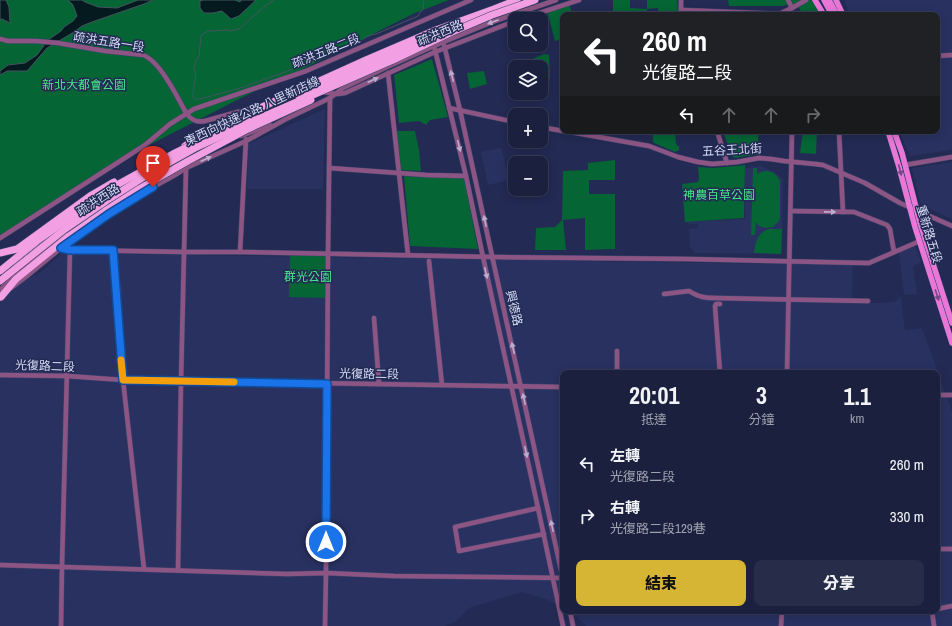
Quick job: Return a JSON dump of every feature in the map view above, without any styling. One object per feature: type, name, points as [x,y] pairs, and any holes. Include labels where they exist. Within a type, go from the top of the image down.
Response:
[{"type":"highway","name":"東西向快速公路 八里新店線","points":[[0,271],[41,238],[106,193],[134,175],[173,154],[222,130],[517,0]]},
{"type":"highway","name":"東西向快速公路 八里新店線","points":[[0,282],[65,229],[147,175],[211,140],[393,60],[452,32],[535,0]]},
{"type":"highway","points":[[0,253],[17,249],[90,196],[179,146],[267,104],[392,48],[494,9]]},
{"type":"highway","points":[[0,295],[16,279],[69,236],[139,189],[248,129],[300,106],[359,75]]},
{"type":"highway","points":[[0,282],[34,248],[54,232],[95,203],[168,158],[196,138]]},
{"type":"main road","points":[[815,0],[822,12]]},
{"type":"main road","points":[[824,0],[830,12]]},
{"type":"main road","points":[[829,0],[835,12]]},
{"type":"main road","points":[[836,0],[842,12]]},
{"type":"main road","name":"重新路五段","points":[[891,134],[905,165],[917,210],[952,322]]},
{"type":"main road","name":"重新路五段","points":[[891,134],[909,207],[952,343]]},
{"type":"street","name":"疏洪五路二段","points":[[0,238],[145,145],[186,113],[306,70],[471,0]]},
{"type":"street","name":"疏洪西路","points":[[0,295],[27,276],[61,248],[109,214],[186,168],[246,141],[286,119],[330,98],[343,88],[434,46],[492,22],[556,0]]},
{"type":"street","points":[[542,12],[578,0]]},
{"type":"street","points":[[681,0],[681,12]]},
{"type":"street","points":[[788,0],[792,8]]},
{"type":"street","points":[[785,12],[806,0]]},
{"type":"street","name":"疏洪西路","points":[[337,94],[345,93],[435,52],[508,24]]},
{"type":"street","name":"疏洪五路一段","points":[[0,39],[8,41],[58,43],[83,48],[143,55],[152,61],[163,74],[186,113]]},
{"type":"street","name":"興德路","points":[[443,42],[460,110],[560,564]]},
{"type":"street","name":"興德路","points":[[434,46],[466,176],[560,610]]},
{"type":"street","points":[[940,56],[952,55]]},
{"type":"street","points":[[388,73],[408,255]]},
{"type":"street","points":[[186,113],[191,119],[202,122],[315,91],[337,94]]},
{"type":"street","points":[[325,626],[330,98]]},
{"type":"street","points":[[449,108],[508,120]]},
{"type":"street","name":"疏洪西路","points":[[0,295],[15,276],[44,251],[99,210],[174,166],[209,148],[286,119]]},
{"type":"street","name":"五谷王北街","points":[[548,128],[560,130]]},
{"type":"street","points":[[240,252],[246,134]]},
{"type":"street","name":"五谷王北街","points":[[581,134],[649,146],[678,157],[712,164],[740,162],[759,158],[820,165],[865,183],[900,203],[952,226]]},
{"type":"street","points":[[718,134],[727,163]]},
{"type":"street","points":[[787,370],[792,134]]},
{"type":"street","points":[[839,134],[843,212]]},
{"type":"street","points":[[905,165],[952,157]]},
{"type":"street","points":[[178,570],[186,168]]},
{"type":"street","points":[[329,168],[426,175],[466,176]]},
{"type":"street","points":[[791,211],[854,212],[887,225],[890,229],[894,252]]},
{"type":"street","points":[[61,248],[70,250],[869,263],[920,241]]},
{"type":"street","points":[[61,626],[70,250]]},
{"type":"street","points":[[113,250],[123,380],[144,569]]},
{"type":"street","points":[[429,261],[442,386]]},
{"type":"street","points":[[664,294],[689,291],[702,298],[868,301]]},
{"type":"street","points":[[720,304],[716,304],[714,306],[720,370]]},
{"type":"street","points":[[374,318],[379,384]]},
{"type":"street","points":[[617,351],[618,370]]},
{"type":"street","name":"光復路二段","points":[[0,374],[67,376],[123,380],[560,387]]},
{"type":"street","points":[[940,395],[952,395]]},
{"type":"street","points":[[538,508],[455,527],[460,551],[544,534]]},
{"type":"street","points":[[940,549],[952,549]]},
{"type":"street","points":[[0,565],[287,574],[326,573],[394,576],[560,578]]},
{"type":"street","points":[[940,608],[952,606]]},
{"type":"street","name":"興德路","points":[[561,614],[563,626]]},
{"type":"street","points":[[571,614],[573,626]]},
{"type":"street","points":[[781,626],[782,614]]},
{"type":"street","points":[[932,614],[934,626]]},
{"type":"shaded area","points":[[0,0],[6,0],[9,7],[10,23],[2,19],[0,20]]},
{"type":"shaded area","points":[[68,0],[82,0],[98,7],[117,8],[138,0],[153,0],[82,26],[47,48],[27,71],[7,71],[0,75],[0,71],[8,65],[25,63],[37,55],[48,40],[73,21],[77,16],[73,5]]},
{"type":"shaded area","points":[[235,0],[240,2],[241,0],[256,0],[239,16],[231,19],[222,11],[204,13],[200,8],[200,1]]},
{"type":"shaded area","points":[[844,0],[952,0],[952,150],[910,156],[900,134],[940,134],[940,12],[849,12]]},
{"type":"shaded area","points":[[325,109],[323,189],[247,189],[248,144]]},
{"type":"shaded area","points":[[501,148],[508,180],[488,185],[481,152]]},
{"type":"shaded area","points":[[952,162],[952,219],[921,205],[912,168]]},
{"type":"shaded area","points":[[760,166],[773,171],[783,179],[782,254],[694,253],[690,248],[689,229],[698,228],[698,224],[688,224],[688,222],[745,219],[745,168]]},
{"type":"shaded area","points":[[915,245],[921,262],[913,266],[917,294],[904,295],[899,252]]},
{"type":"shaded area","points":[[62,253],[853,265],[852,303],[882,303],[896,301],[901,296],[905,330],[922,328],[937,370],[560,370],[560,607],[546,599],[522,592],[469,608],[456,621],[445,626],[0,626],[0,302],[18,284],[41,272]]},
{"type":"shaded area","points":[[940,378],[952,412],[952,626],[586,626],[572,614],[940,614]]},
{"type":"green space","name":"新北大都會公園","points":[[0,0],[449,0],[415,13],[243,97],[126,157],[0,235]]},
{"type":"green space","points":[[613,0],[630,0],[630,8],[647,9],[647,12],[613,11]]},
{"type":"green space","points":[[647,0],[677,0],[678,12],[658,12],[658,8],[647,9]]},
{"type":"green space","points":[[728,0],[803,0],[792,6],[790,4],[782,6],[729,6]]},
{"type":"green space","points":[[813,0],[819,12],[801,12],[798,6]]},
{"type":"green space","points":[[569,4],[572,12],[560,12],[560,39],[555,41],[548,12]]},
{"type":"green space","points":[[544,54],[549,55],[550,78],[548,81],[548,60],[530,60]]},
{"type":"green space","points":[[432,59],[448,117],[430,120],[426,125],[419,121],[399,123],[394,75]]},
{"type":"green space","points":[[484,71],[487,84],[470,89],[467,73]]},
{"type":"green space","points":[[396,131],[415,131],[421,171],[400,170]]},
{"type":"green space","points":[[653,134],[675,134],[676,144],[679,147],[679,150],[675,152],[654,143]]},
{"type":"green space","points":[[724,134],[758,134],[759,154],[734,158],[731,154]]},
{"type":"green space","points":[[803,134],[817,134],[816,154],[800,153]]},
{"type":"green space","points":[[615,160],[615,180],[589,180],[589,194],[615,194],[615,249],[585,250],[585,218],[563,220],[566,250],[535,250],[536,228],[555,227],[562,220],[563,171],[588,170],[588,163]]},
{"type":"green space","name":"神農百草公園","points":[[745,165],[744,218],[685,222],[682,184],[698,182],[698,167],[713,168]]},
{"type":"green space","points":[[753,168],[757,168],[757,174],[764,171],[773,173],[780,181],[780,218],[773,227],[766,228],[759,226],[756,222],[755,235],[751,235]]},
{"type":"green space","points":[[404,176],[464,178],[478,249],[410,246]]},
{"type":"green space","points":[[769,229],[782,229],[781,254],[754,253],[758,238],[762,232]]},
{"type":"green space","name":"群光公園","points":[[290,255],[326,256],[327,298],[289,297]]},
{"type":"waterway","points":[[274,0],[239,29],[231,31],[209,31],[201,36],[199,56],[196,60],[194,68],[196,73],[193,97],[200,99],[240,88],[302,66]]},
{"type":"waterway","points":[[312,62],[361,41],[366,37],[418,16],[423,10],[424,0]]},
{"type":"slow traffic","points":[[121,360],[123,380],[234,382]]},
{"type":"route","points":[[153,187],[109,214],[61,248],[70,250],[113,250],[123,380],[327,384],[326,542]]}]
